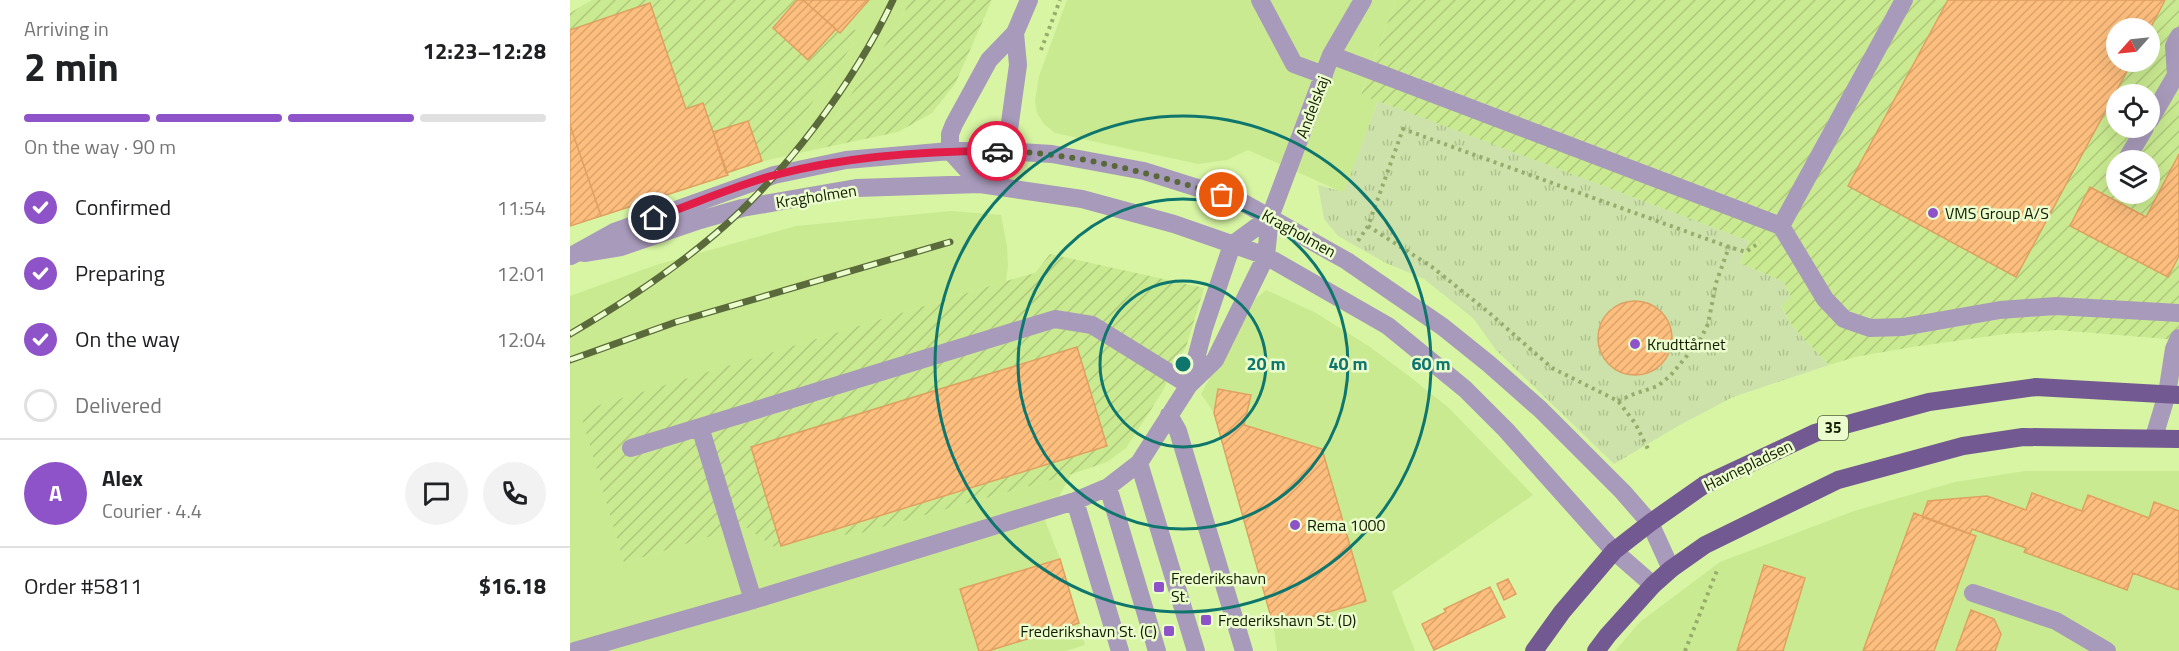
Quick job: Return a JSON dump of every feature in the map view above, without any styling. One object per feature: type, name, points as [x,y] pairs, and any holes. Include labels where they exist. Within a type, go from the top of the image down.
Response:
[{"type":"main road","name":"Havnepladsen","points":[[1534,651],[1546,633],[1614,552],[1650,523],[1704,485],[1815,433],[1929,402],[2036,387],[2173,395]]},
{"type":"main road","points":[[1596,651],[1653,585],[1671,569],[1705,545],[1838,480],[1963,446],[2023,437],[2179,439]]},
{"type":"street","points":[[1015,33],[1018,65],[1006,151],[980,184],[950,151],[950,134],[989,60],[1015,33],[1029,0]]},
{"type":"street","points":[[1260,0],[1294,64],[1324,75]]},
{"type":"street","name":"Andelskaj","points":[[1266,256],[1270,218],[1331,55],[1363,0]]},
{"type":"street","points":[[1781,226],[1904,0]]},
{"type":"street","points":[[2160,104],[2177,76],[2174,46],[2179,36]]},
{"type":"street","points":[[1331,55],[1781,226],[1825,299],[1844,319],[1870,328],[1903,327],[2000,310],[2056,306],[2179,313]]},
{"type":"street","name":"Kragholmen","points":[[570,256],[614,232],[774,175],[846,160],[950,151],[1006,151],[1052,154],[1144,171],[1242,201],[1347,261],[1408,301],[1490,363],[1623,492],[1650,523],[1671,569]]},
{"type":"street","name":"Kragholmen","points":[[570,256],[621,247],[742,208],[856,188],[980,184],[1082,199],[1174,224],[1266,256],[1388,326],[1465,389],[1506,430],[1614,552],[1653,585]]},
{"type":"street","points":[[1189,385],[1208,317],[1233,245],[1270,218]]},
{"type":"street","points":[[575,651],[753,600],[1075,501],[1108,487],[1139,463],[1189,385],[1215,360],[1266,256]]},
{"type":"street","points":[[631,448],[1055,319],[1092,325],[1189,385]]},
{"type":"street","points":[[2154,437],[2173,395],[2174,349],[2179,338]]},
{"type":"street","points":[[1169,415],[1178,431],[1244,651]]},
{"type":"street","points":[[700,427],[753,600]]},
{"type":"street","points":[[1139,463],[1196,651]]},
{"type":"street","points":[[1108,487],[1157,651]]},
{"type":"street","points":[[1075,501],[1120,651]]},
{"type":"street","points":[[1973,593],[2056,621],[2107,651]]},
{"type":"street","points":[[1526,651],[1546,633]]},
{"type":"path","points":[[1355,246],[1368,226],[1403,129],[1729,247],[1716,283],[1708,324],[1700,340],[1671,375],[1658,386],[1618,401]]},
{"type":"path","points":[[1368,226],[1432,267],[1552,368],[1618,401],[1635,423],[1649,451]]},
{"type":"path","points":[[1684,651],[1718,568]]},
{"type":"shaded area","points":[[592,0],[869,0],[851,20],[856,32],[850,39],[854,43],[791,133],[768,160],[570,226],[570,13]]},
{"type":"shaded area","points":[[869,0],[910,0],[898,26],[813,150],[768,160],[791,133],[854,43],[850,39],[856,32],[851,20]]},
{"type":"shaded area","points":[[910,0],[992,0],[955,84],[932,113],[898,132],[813,150],[898,26]]},
{"type":"shaded area","points":[[1067,0],[1396,0],[1361,94],[1378,101],[1344,193],[1248,150],[1227,160],[1198,164],[1055,133],[1044,124],[1037,113],[1035,101],[1039,76]]},
{"type":"shaded area","points":[[1396,0],[2179,0],[2179,340],[2057,330],[2005,334],[1912,347],[1855,357],[1829,365],[1793,327],[1781,305],[1791,297],[1784,282],[1740,263],[1749,241],[1361,95]]},
{"type":"shaded area","points":[[951,211],[1001,215],[1007,246],[1006,281],[581,411],[624,563],[744,526],[774,547],[830,530],[850,536],[1072,474],[1045,520],[1060,559],[1085,645],[1066,651],[570,651],[570,296],[656,265],[796,226]]},
{"type":"shaded area","points":[[1050,254],[1204,288],[1186,347],[1161,394],[1126,448],[1107,462],[1072,474],[850,536],[830,530],[774,547],[744,526],[624,563],[580,411],[1035,273]]},
{"type":"shaded area","points":[[1266,290],[1316,313],[1370,347],[1409,376],[1449,408],[1533,495],[1392,592],[1415,651],[1277,651],[1274,628],[1214,413],[1201,394],[1252,302]]},
{"type":"shaded area","points":[[2025,471],[2179,471],[2179,651],[1615,651],[1640,622],[1720,562],[1854,511],[1955,482]]},
{"type":"green space","points":[[1378,101],[1749,241],[1740,263],[1784,282],[1791,297],[1781,306],[1793,327],[1829,365],[1733,397],[1614,464],[1496,350],[1473,318],[1424,279],[1386,263],[1338,236],[1324,219],[1318,185],[1344,192]]},
{"type":"building","points":[[797,0],[803,0],[836,29],[808,60],[773,28]]},
{"type":"building","points":[[803,0],[869,0],[840,33]]},
{"type":"building","points":[[1948,0],[2165,0],[2156,18],[2106,18],[2106,72],[2127,72],[2120,84],[2106,84],[2106,110],[2016,277],[1848,186]]},
{"type":"building","points":[[650,3],[686,109],[703,103],[728,175],[601,216],[570,125],[570,30]]},
{"type":"building","points":[[748,121],[762,161],[726,173],[713,132]]},
{"type":"building","points":[[570,125],[601,216],[570,226]]},
{"type":"building","points":[[2179,154],[2179,256],[2168,277],[2070,226],[2090,187],[2106,196],[2106,204],[2122,204],[2146,217],[2153,204],[2160,204],[2160,190]]},
{"type":"building","name":"Krudttårnet","points":[[1628,301],[1642,301],[1656,307],[1666,317],[1672,331],[1670,352],[1656,369],[1642,375],[1628,375],[1614,369],[1604,359],[1598,345],[1598,331],[1604,317],[1614,307]]},
{"type":"building","points":[[1077,347],[1107,446],[781,546],[751,447]]},
{"type":"building","name":"Rema 1000","points":[[1218,389],[1251,395],[1244,425],[1322,449],[1366,601],[1274,628],[1214,413]]},
{"type":"building","points":[[2032,493],[2082,511],[2088,495],[2149,518],[2154,502],[2179,511],[2179,590],[2133,573],[2127,590],[2024,552],[2026,548],[1972,529],[1970,534],[1922,517],[1928,501],[1987,496],[2026,510]]},
{"type":"building","points":[[1914,513],[1976,536],[1934,651],[1863,651]]},
{"type":"building","points":[[1060,559],[1079,623],[988,651],[979,651],[960,589]]},
{"type":"building","points":[[1764,565],[1805,578],[1783,651],[1737,651]]},
{"type":"building","points":[[1508,579],[1516,594],[1504,600],[1497,584]]},
{"type":"building","points":[[1490,587],[1505,617],[1434,650],[1422,624],[1446,612],[1444,609]]},
{"type":"building","points":[[1971,610],[1994,619],[2001,634],[1995,651],[1956,651]]},
{"type":"railway","points":[[570,334],[626,300],[680,262],[714,235],[766,185],[791,157],[838,95],[877,32],[893,0]]},
{"type":"railway","points":[[570,360],[676,322],[950,242]]},
{"type":"way so far","points":[[997,151],[1052,154],[1106,163],[1144,171],[1222,195]]},
{"type":"place","name":"VMS Group A/S","points":[[1933,213]]},
{"type":"place","name":"Krudttårnet","points":[[1635,344]]},
{"type":"place","name":"Rema 1000","points":[[1295,525]]},
{"type":"place","name":"Frederikshavn St.","points":[[1159,587]]},
{"type":"place","name":"Frederikshavn St. (D)","points":[[1206,620]]},
{"type":"place","name":"Frederikshavn St. (C)","points":[[1169,631]]},
{"type":"route","points":[[654,218],[774,175],[846,160],[950,151],[997,151]]}]
